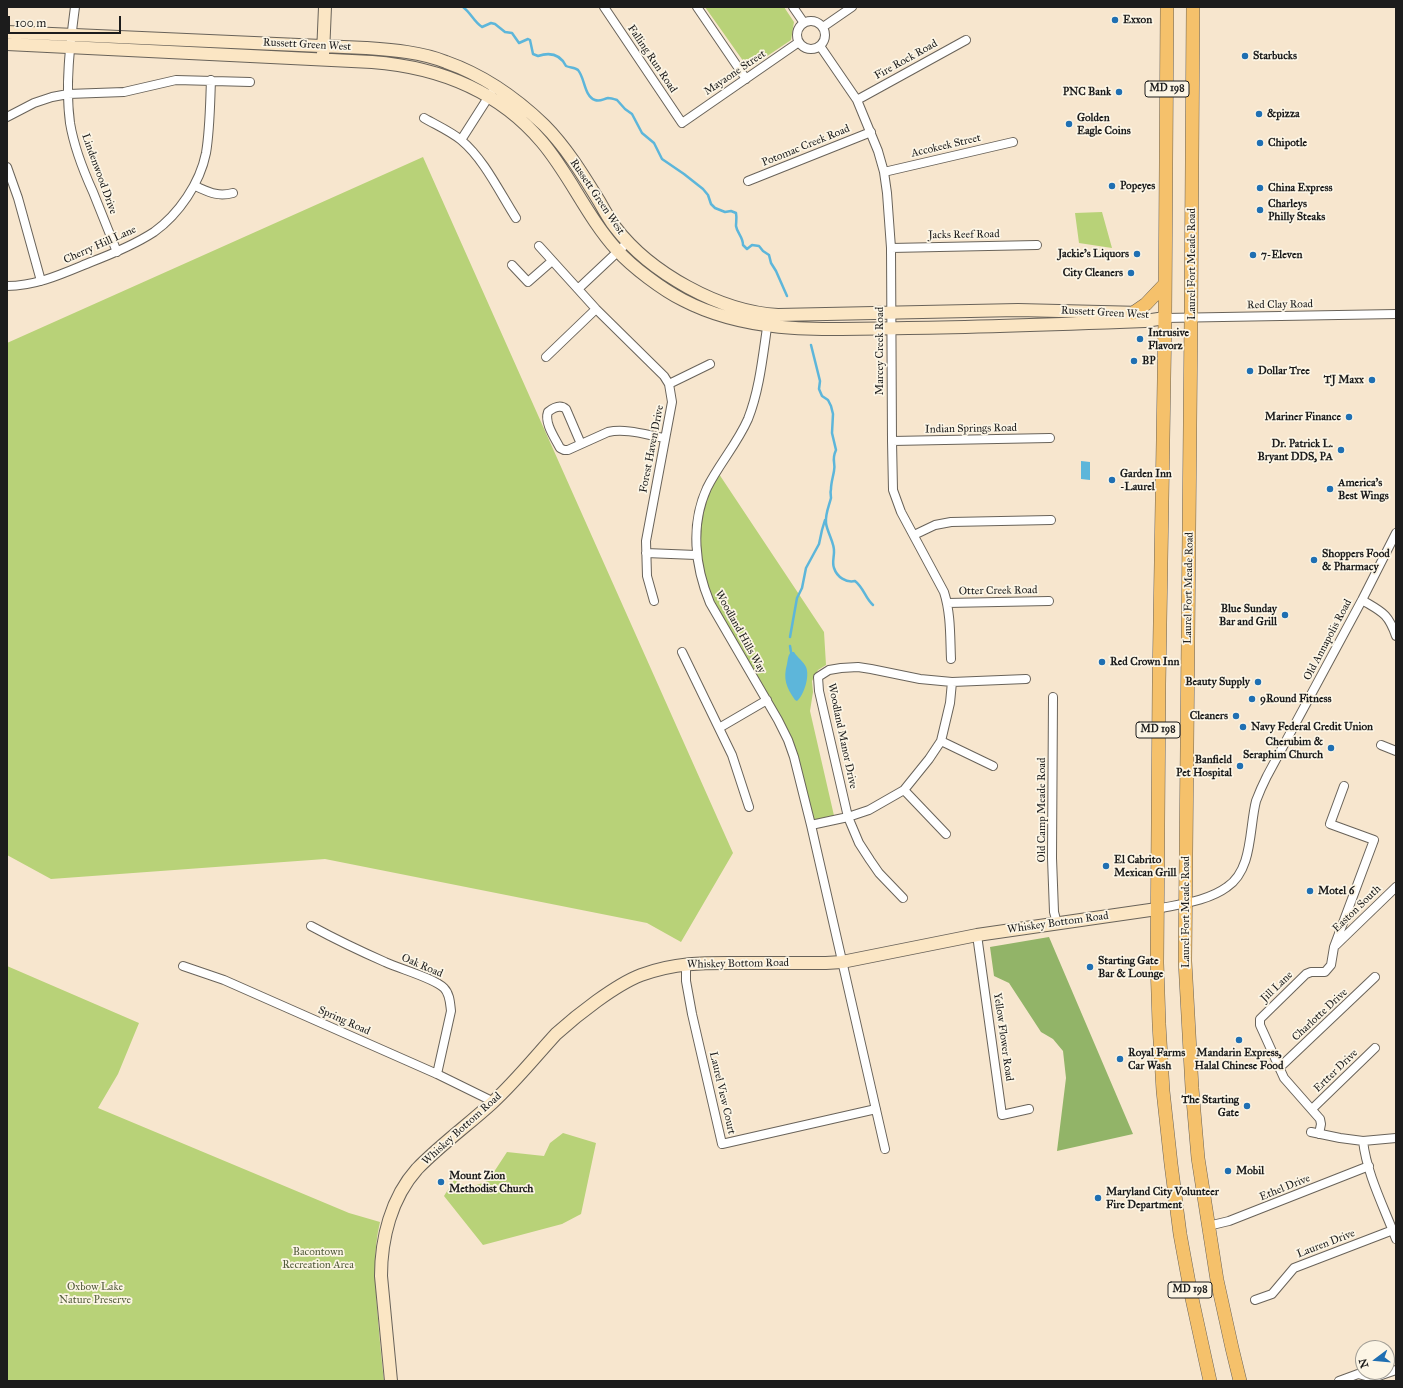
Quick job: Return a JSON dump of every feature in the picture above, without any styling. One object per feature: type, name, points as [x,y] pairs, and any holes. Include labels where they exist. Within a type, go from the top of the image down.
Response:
[{"type":"main road","name":"MD 198","points":[[1167,7],[1165,318],[1158,690],[1157,963],[1163,1091],[1170,1157],[1180,1234],[1189,1287],[1210,1381]]},
{"type":"main road","name":"Laurel Fort Meade Road","points":[[1193,7],[1185,961],[1192,1088],[1198,1158],[1208,1226],[1221,1295],[1240,1381]]},
{"type":"main road","points":[[1133,313],[1146,304],[1165,284]]},
{"type":"street","name":"Lindenwood Drive","points":[[75,7],[68,94],[70,123],[74,142],[83,168],[117,252]]},
{"type":"street","points":[[322,59],[325,7]]},
{"type":"street","name":"Falling Run Road","points":[[604,7],[682,123]]},
{"type":"street","points":[[697,7],[746,79]]},
{"type":"street","points":[[793,7],[804,23]]},
{"type":"street","points":[[823,27],[852,7]]},
{"type":"street","points":[[812,21],[823,27],[825,35],[820,46],[815,48],[806,48],[799,42],[797,34],[800,26],[804,23],[812,21]]},
{"type":"street","name":"Russett Green West","points":[[7,32],[323,46],[397,51],[446,62],[471,72],[496,86],[520,104],[545,126],[568,154],[615,227],[644,258],[666,274],[703,295],[750,311],[768,320],[799,328],[973,327],[1145,321],[1165,318]]},
{"type":"street","name":"Fire Rock Road","points":[[857,100],[966,40]]},
{"type":"street","name":"Mayaone Street","points":[[682,123],[799,42]]},
{"type":"street","name":"Russett Green West","points":[[7,44],[322,59],[395,64],[410,66],[443,75],[488,96],[508,108],[528,127],[542,142],[556,161],[617,251],[659,286],[682,300],[706,311],[730,319],[768,320],[891,312],[1018,310],[1133,313],[1165,318]]},
{"type":"street","name":"Marcey Creek Road","points":[[820,46],[857,100],[871,132],[884,172],[891,248],[893,490],[901,512],[944,592],[950,619],[951,659]]},
{"type":"street","points":[[7,117],[34,103],[68,94],[124,92],[176,80],[250,82]]},
{"type":"street","name":"Cherry Hill Lane","points":[[7,286],[21,286],[41,281],[117,252],[138,242],[155,231],[170,218],[195,186],[206,153],[211,80]]},
{"type":"street","points":[[461,140],[488,96],[496,86]]},
{"type":"street","points":[[424,118],[461,140],[474,154],[516,218]]},
{"type":"street","name":"Potomac Creek Road","points":[[748,181],[871,132]]},
{"type":"street","name":"Accokeek Street","points":[[884,172],[1013,142]]},
{"type":"street","points":[[7,167],[18,198],[41,281]]},
{"type":"street","points":[[195,186],[213,194],[220,195],[233,193]]},
{"type":"street","points":[[578,289],[628,242]]},
{"type":"street","name":"Jacks Reef Road","points":[[891,248],[1037,245]]},
{"type":"street","points":[[539,246],[596,309],[664,376],[669,384],[710,364]]},
{"type":"street","points":[[512,264],[528,282],[552,261]]},
{"type":"street","points":[[546,357],[596,309]]},
{"type":"street","name":"Red Clay Road","points":[[1165,318],[1396,314]]},
{"type":"street","name":"Woodland Hills Way","points":[[768,320],[754,403],[747,420],[707,489],[697,524],[696,555],[704,589],[710,603],[778,720],[794,757],[842,962]]},
{"type":"street","name":"Forest Haven Drive","points":[[654,601],[647,576],[646,553],[648,526],[672,402],[669,384]]},
{"type":"street","points":[[581,444],[566,409],[559,406],[548,412],[546,416],[547,421],[560,448],[564,450],[568,450],[608,432],[614,431],[625,431],[665,438]]},
{"type":"street","name":"Indian Springs Road","points":[[892,441],[1050,438]]},
{"type":"street","points":[[914,536],[935,526],[950,522],[1051,520]]},
{"type":"street","name":"Old Annapolis Road","points":[[1157,909],[1186,903],[1215,894],[1236,879],[1243,866],[1248,850],[1256,801],[1262,788],[1396,533]]},
{"type":"street","points":[[646,553],[696,555]]},
{"type":"street","points":[[1362,600],[1383,612],[1389,618],[1396,636]]},
{"type":"street","name":"Otter Creek Road","points":[[947,603],[1049,601]]},
{"type":"street","points":[[682,652],[732,755],[749,807]]},
{"type":"street","name":"Woodland Manor Drive","points":[[903,898],[879,873],[870,860],[859,843],[848,817],[819,691],[818,677],[829,670],[858,667],[920,679],[952,682],[1026,679]]},
{"type":"street","points":[[811,826],[848,817],[874,808],[904,790],[929,759],[941,740],[950,703],[952,682]]},
{"type":"street","name":"Old Camp Meade Road","points":[[1053,697],[1052,858],[1054,912],[1057,923]]},
{"type":"street","points":[[719,728],[767,700]]},
{"type":"street","points":[[941,740],[993,766]]},
{"type":"street","points":[[1381,745],[1396,750]]},
{"type":"street","name":"Jill Lane","points":[[1319,1134],[1321,1124],[1320,1119],[1284,1078],[1260,1025],[1260,1019],[1306,974],[1311,972],[1325,972],[1331,965],[1334,947],[1374,840],[1330,824],[1344,786]]},
{"type":"street","points":[[904,790],[946,834]]},
{"type":"street","name":"Easton South","points":[[1334,947],[1396,887]]},
{"type":"street","name":"Whiskey Bottom Road","points":[[391,1381],[381,1262],[385,1237],[392,1211],[403,1190],[417,1170],[494,1102],[556,1034],[603,997],[640,976],[686,964],[842,962],[977,935],[1157,909]]},
{"type":"street","name":"Oak Road","points":[[311,926],[365,953],[444,987],[448,994],[451,1011],[437,1074]]},
{"type":"street","name":"Yellow Flower Road","points":[[977,935],[1002,1115],[1029,1109]]},
{"type":"street","points":[[842,962],[885,1149]]},
{"type":"street","name":"Laurel View Court","points":[[686,964],[686,981],[692,1014],[722,1144],[876,1109]]},
{"type":"street","name":"Spring Road","points":[[183,966],[224,980],[437,1074],[494,1102]]},
{"type":"street","name":"Charlotte Drive","points":[[1279,1068],[1375,977]]},
{"type":"street","name":"Ertter Drive","points":[[1312,1109],[1375,1048]]},
{"type":"street","points":[[1310,1132],[1363,1141],[1396,1138]]},
{"type":"street","points":[[1363,1141],[1368,1166],[1396,1239]]},
{"type":"street","name":"Ethel Drive","points":[[1208,1226],[1229,1221],[1368,1166]]},
{"type":"street","name":"Lauren Drive","points":[[1255,1300],[1272,1294],[1294,1268],[1393,1230]]},
{"type":"street","points":[[1339,1381],[1355,1375]]},
{"type":"green space","points":[[705,7],[784,7],[794,22],[791,40],[751,67],[746,65]]},
{"type":"green space","points":[[423,157],[733,853],[681,942],[647,923],[325,859],[51,879],[7,855],[7,343]]},
{"type":"green space","points":[[1102,212],[1112,248],[1079,243],[1075,213]]},
{"type":"green space","points":[[717,471],[824,632],[826,665],[818,670],[812,681],[813,692],[810,711],[835,820],[811,825],[794,757],[704,589],[697,524]]},
{"type":"green space","points":[[1049,937],[1133,1134],[1057,1151],[1066,1078],[1063,1051],[1053,1039],[1041,1032],[1009,983],[994,976],[990,947]]},
{"type":"green space","name":"Oxbow Lake Nature Preserve","points":[[7,966],[139,1023],[118,1074],[98,1108],[349,1213],[380,1222],[375,1254],[375,1275],[384,1381],[7,1381]]},
{"type":"green space","points":[[563,1133],[596,1143],[581,1214],[562,1224],[483,1245],[444,1196],[454,1180],[468,1188],[488,1181],[507,1152],[544,1156],[550,1143]]},
{"type":"water","points":[[1081,461],[1090,462],[1090,480],[1081,479]]},
{"type":"water","points":[[794,652],[802,661],[807,671],[806,685],[797,701],[789,691],[785,679],[789,654]]},
{"type":"waterway","points":[[463,7],[482,27],[491,23],[495,24],[505,32],[512,33],[519,43],[528,39],[530,40],[533,54],[538,56],[547,54],[554,55],[561,59],[566,66],[577,69],[591,98],[598,101],[608,98],[617,100],[632,114],[642,133],[654,143],[662,159],[703,189],[708,195],[711,204],[715,208],[725,212],[731,211],[736,213],[736,226],[743,245],[747,249],[752,245],[759,246],[769,255],[771,263],[787,296]]},
{"type":"waterway","points":[[811,345],[820,381],[819,389],[822,396],[828,400],[833,414],[832,433],[836,450],[831,484],[831,498],[826,520],[834,549],[833,566],[837,574],[842,579],[855,581],[873,605]]},
{"type":"waterway","points":[[790,637],[797,598],[802,588],[806,568],[819,544],[825,520]]},
{"type":"waterway","points":[[790,646],[791,652]]},
{"type":"place","name":"Exxon","points":[[1115,20]]},
{"type":"place","name":"Starbucks","points":[[1245,56]]},
{"type":"place","name":"PNC Bank","points":[[1119,92]]},
{"type":"place","name":"&pizza","points":[[1259,114]]},
{"type":"place","name":"Golden Eagle Coins","points":[[1069,124]]},
{"type":"place","name":"Chipotle","points":[[1260,143]]},
{"type":"place","name":"Popeyes","points":[[1112,186]]},
{"type":"place","name":"China Express","points":[[1260,188]]},
{"type":"place","name":"Charleys Philly Steaks","points":[[1260,210]]},
{"type":"place","name":"Jackie's Liquors","points":[[1137,254]]},
{"type":"place","name":"7-Eleven","points":[[1253,255]]},
{"type":"place","name":"City Cleaners","points":[[1131,273]]},
{"type":"place","name":"Intrusive Flavorz","points":[[1140,339]]},
{"type":"place","name":"BP","points":[[1134,361]]},
{"type":"place","name":"Dollar Tree","points":[[1250,371]]},
{"type":"place","name":"TJ Maxx","points":[[1372,380]]},
{"type":"place","name":"Mariner Finance","points":[[1349,417]]},
{"type":"place","name":"Dr. Patrick L. Bryant DDS, PA","points":[[1341,450]]},
{"type":"place","name":"Garden Inn -Laurel","points":[[1112,480]]},
{"type":"place","name":"America's Best Wings","points":[[1330,489]]},
{"type":"place","name":"Shoppers Food & Pharmacy","points":[[1314,560]]},
{"type":"place","name":"Blue Sunday Bar and Grill","points":[[1285,615]]},
{"type":"place","name":"Red Crown Inn","points":[[1102,662]]},
{"type":"place","name":"Beauty Supply","points":[[1258,682]]},
{"type":"place","name":"9Round Fitness","points":[[1252,699]]},
{"type":"place","name":"Cleaners","points":[[1236,716]]},
{"type":"place","name":"Navy Federal Credit Union","points":[[1243,727]]},
{"type":"place","name":"Cherubim & Seraphim Church","points":[[1331,748]]},
{"type":"place","name":"Banfield Pet Hospital","points":[[1240,766]]},
{"type":"place","name":"El Cabrito Mexican Grill","points":[[1106,866]]},
{"type":"place","name":"Motel 6","points":[[1310,891]]},
{"type":"place","name":"Starting Gate Bar & Lounge","points":[[1090,967]]},
{"type":"place","name":"Mandarin Express, Halal Chinese Food","points":[[1239,1040]]},
{"type":"place","name":"Royal Farms Car Wash","points":[[1120,1059]]},
{"type":"place","name":"The Starting Gate","points":[[1247,1106]]},
{"type":"place","name":"Mobil","points":[[1228,1171]]},
{"type":"place","name":"Mount Zion Methodist Church","points":[[441,1182]]},
{"type":"place","name":"Maryland City Volunteer Fire Department","points":[[1098,1198]]},
{"type":"park label","name":"Bacontown Recreation Area","points":[[318,1258]]}]
